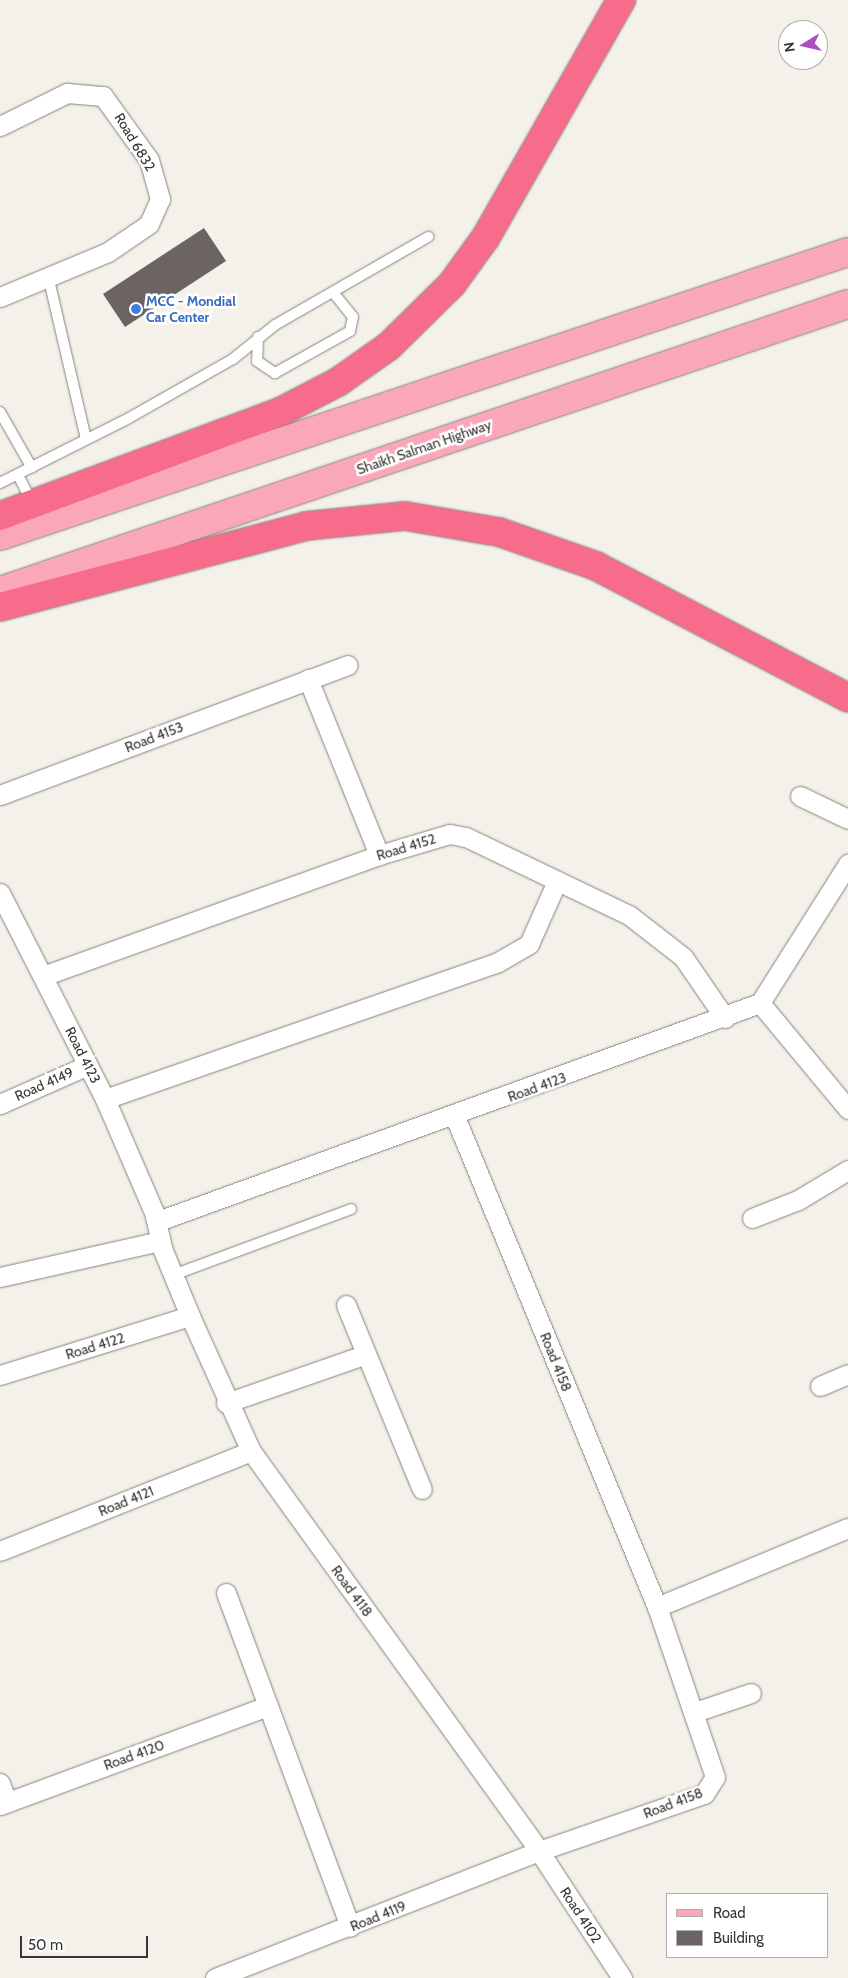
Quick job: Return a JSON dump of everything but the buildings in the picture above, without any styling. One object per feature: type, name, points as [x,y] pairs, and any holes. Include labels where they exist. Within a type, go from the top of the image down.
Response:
[{"type":"highway","points":[[0,516],[37,514],[282,411],[357,369],[412,327],[452,284],[486,237],[621,0]]},
{"type":"highway","points":[[0,607],[306,526],[405,516],[499,532],[596,566],[848,698]]},
{"type":"main road","points":[[0,536],[37,514],[848,252]]},
{"type":"main road","name":"Shaikh Salman Highway","points":[[0,592],[848,304]]},
{"type":"street","name":"Road 6832","points":[[0,126],[67,93],[103,96],[149,160],[157,182],[160,199],[149,224],[108,252],[49,280],[0,297]]},
{"type":"street","name":"Road 4153","points":[[0,795],[347,665]]},
{"type":"street","points":[[308,679],[379,855]]},
{"type":"street","points":[[800,796],[848,819]]},
{"type":"street","name":"Road 4152","points":[[43,976],[379,855],[450,834],[470,839],[629,915],[663,939],[683,957],[725,1018]]},
{"type":"street","points":[[848,864],[760,1003],[848,1109]]},
{"type":"street","points":[[105,1099],[498,962],[529,944],[557,881]]},
{"type":"street","name":"Road 4123","points":[[0,893],[105,1099],[158,1221],[160,1241],[190,1316]]},
{"type":"street","name":"Road 4123","points":[[158,1221],[456,1117],[725,1018],[760,1003]]},
{"type":"street","name":"Road 4149","points":[[0,1104],[88,1065]]},
{"type":"street","name":"Road 4158","points":[[456,1117],[657,1607],[695,1712],[715,1777],[704,1794],[539,1851]]},
{"type":"street","points":[[752,1218],[798,1200],[848,1170]]},
{"type":"street","points":[[0,1277],[160,1241]]},
{"type":"street","points":[[346,1305],[364,1355],[422,1489]]},
{"type":"street","name":"Road 4122","points":[[0,1375],[190,1316]]},
{"type":"street","name":"Road 4118","points":[[190,1316],[226,1403],[251,1451],[539,1851]]},
{"type":"street","points":[[226,1403],[364,1355]]},
{"type":"street","points":[[820,1386],[848,1374]]},
{"type":"street","name":"Road 4121","points":[[0,1552],[251,1451]]},
{"type":"street","points":[[657,1607],[848,1528]]},
{"type":"street","points":[[226,1593],[350,1927]]},
{"type":"street","points":[[695,1712],[751,1693]]},
{"type":"street","name":"Road 4120","points":[[4,1804],[268,1706]]},
{"type":"street","points":[[0,1783],[4,1804]]},
{"type":"street","name":"Road 4119","points":[[215,1978],[350,1927],[539,1851]]},
{"type":"street","name":"Road 4102","points":[[539,1851],[622,1978]]},
{"type":"lane","points":[[0,483],[32,468],[233,358],[258,338],[428,236]]},
{"type":"lane","points":[[49,280],[86,439]]},
{"type":"lane","points":[[258,338],[258,361],[275,373],[350,331],[353,317],[333,292]]},
{"type":"lane","points":[[0,412],[32,468]]},
{"type":"lane","points":[[18,475],[37,514]]},
{"type":"lane","points":[[173,1275],[351,1209]]},
{"type":"place","name":"MCC - Mondial Car Center","points":[[136,309]]}]
